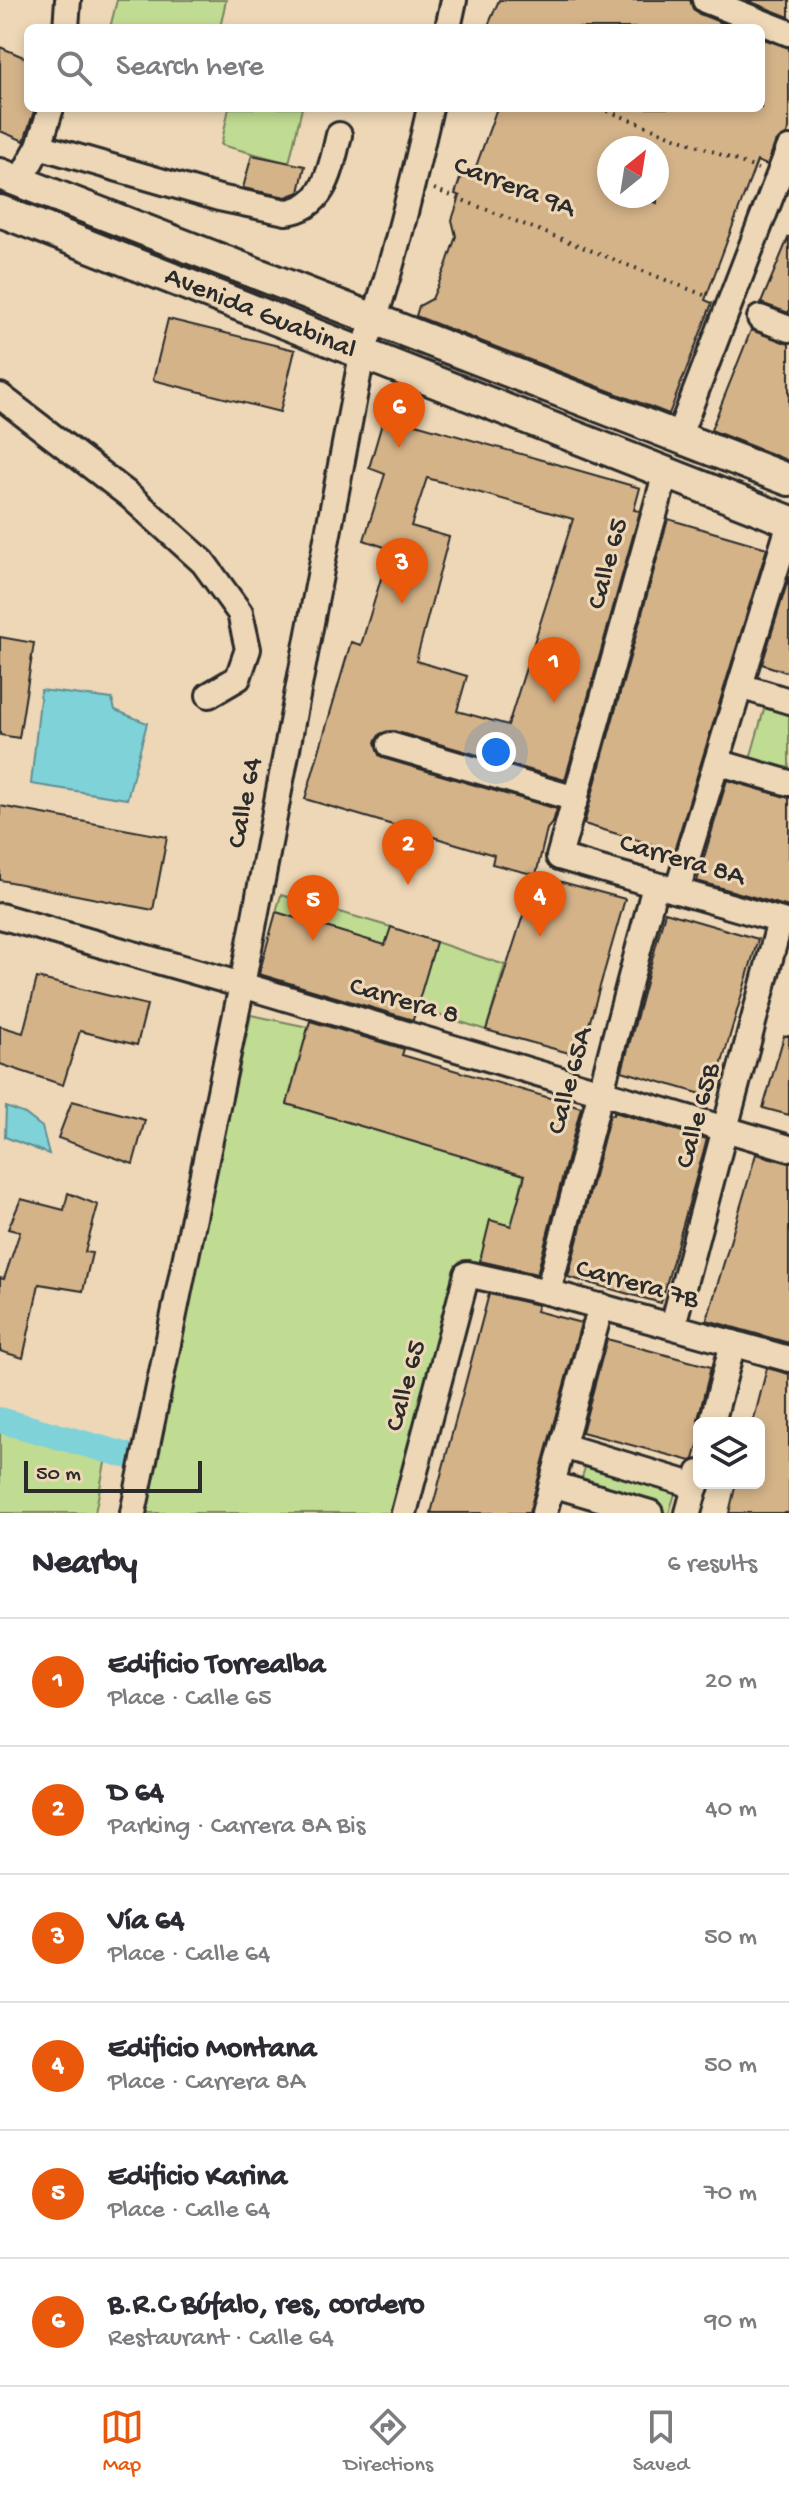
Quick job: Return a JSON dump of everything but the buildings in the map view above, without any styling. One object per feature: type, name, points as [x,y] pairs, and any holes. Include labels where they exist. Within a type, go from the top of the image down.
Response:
[{"type":"main road","name":"Avenida Guabinal","points":[[10,177],[789,480]]},
{"type":"main road","name":"Avenida Guabinal","points":[[0,211],[789,523]]},
{"type":"street","points":[[66,24],[68,0]]},
{"type":"street","points":[[449,24],[454,0]]},
{"type":"street","points":[[705,0],[789,33]]},
{"type":"street","points":[[10,177],[39,146],[50,112]]},
{"type":"street","name":"Calle 64","points":[[133,1513],[242,985],[362,355],[375,320],[429,112]]},
{"type":"street","points":[[39,146],[219,198],[286,212],[297,211],[315,198],[327,183],[339,135]]},
{"type":"street","points":[[679,435],[789,149]]},
{"type":"street","points":[[760,318],[789,329]]},
{"type":"street","points":[[0,396],[130,496],[203,562],[240,613],[248,649],[238,678],[209,695]]},
{"type":"street","name":"Calle 65","points":[[559,857],[666,472]]},
{"type":"street","name":"Calle 65A","points":[[548,1292],[599,1091],[666,888],[717,762],[789,523]]},
{"type":"street","points":[[740,686],[789,701]]},
{"type":"street","points":[[390,745],[576,799]]},
{"type":"street","points":[[717,762],[789,783]]},
{"type":"street","name":"Carrera 8A","points":[[559,857],[785,922]]},
{"type":"street","name":"Carrera 8","points":[[0,916],[789,1148]]},
{"type":"street","name":"Calle 65B","points":[[673,1325],[785,922]]},
{"type":"street","name":"Calle 65","points":[[404,1513],[467,1274]]},
{"type":"street","name":"Carrera 7B","points":[[467,1274],[548,1292],[789,1359]]},
{"type":"street","points":[[544,1513],[601,1306]]},
{"type":"street","points":[[714,1417],[733,1343]]},
{"type":"street","points":[[563,1446],[693,1478]]},
{"type":"street","points":[[552,1484],[650,1513]]},
{"type":"street","points":[[688,1513],[694,1489]]},
{"type":"path","points":[[611,112],[778,175]]},
{"type":"path","name":"Carrera 9A","points":[[413,181],[727,304]]},
{"type":"green space","points":[[117,0],[226,0],[221,24],[111,24]]},
{"type":"green space","points":[[228,112],[301,112],[289,163],[221,145]]},
{"type":"green space","points":[[767,699],[789,705],[789,770],[750,759]]},
{"type":"green space","points":[[281,895],[391,927],[366,1011],[340,1004],[360,938],[276,912]]},
{"type":"green space","points":[[436,942],[505,965],[486,1030],[416,1008]]},
{"type":"green space","points":[[251,1015],[308,1027],[288,1104],[524,1175],[512,1226],[490,1221],[479,1266],[397,1513],[143,1513]]},
{"type":"green space","points":[[0,1421],[108,1448],[95,1513],[0,1513]]},
{"type":"green space","points":[[589,1454],[679,1481],[669,1513],[650,1513],[578,1491]]},
{"type":"water","points":[[41,690],[112,699],[115,710],[147,723],[127,799],[31,784]]},
{"type":"water","points":[[6,1107],[25,1114],[42,1127],[49,1154],[5,1137]]},
{"type":"waterway","points":[[0,1420],[125,1455]]},
{"type":"place","name":"B.R.C Búfalo, res, cordero","points":[[399,448]]},
{"type":"place","name":"Vía 64","points":[[402,604]]},
{"type":"place","name":"Edificio Torrealba","points":[[554,703]]},
{"type":"place","name":"D 64","points":[[408,885]]},
{"type":"place","name":"Edificio Montana","points":[[540,937]]},
{"type":"place","name":"Edificio Karina","points":[[313,941]]}]
